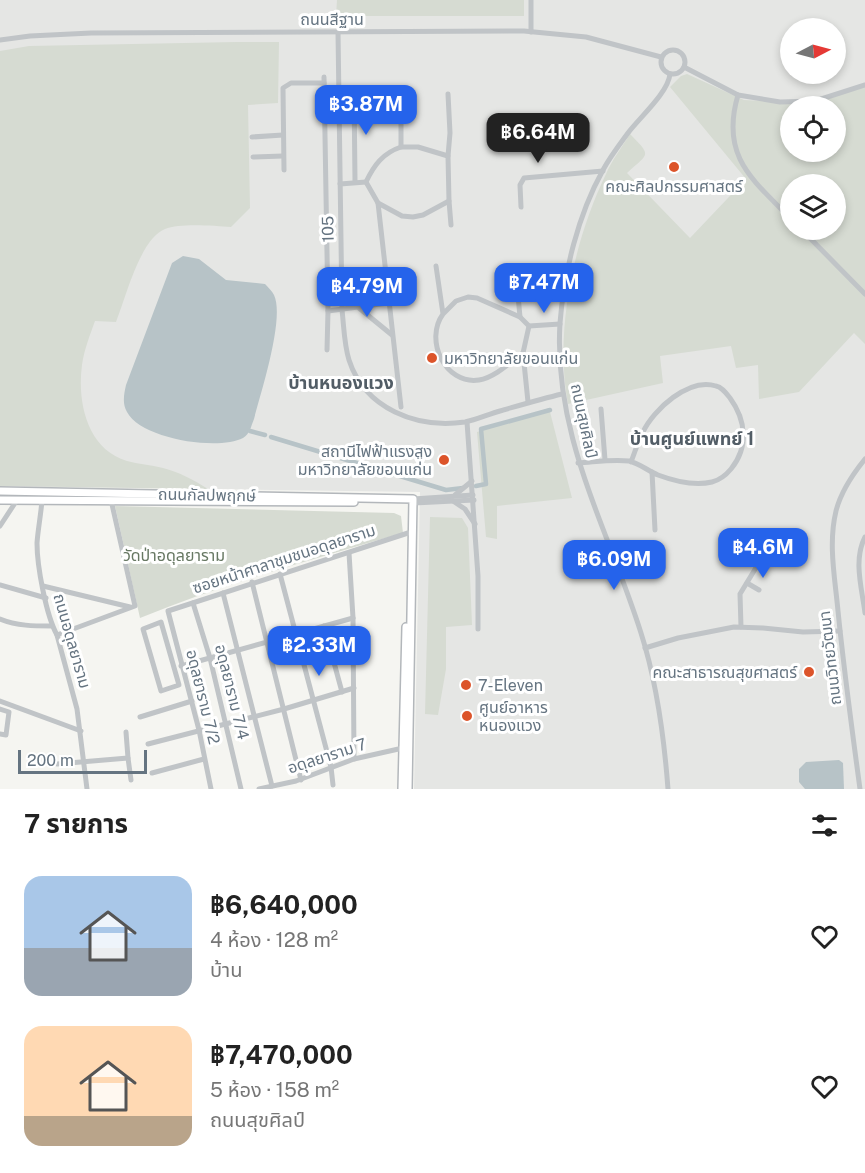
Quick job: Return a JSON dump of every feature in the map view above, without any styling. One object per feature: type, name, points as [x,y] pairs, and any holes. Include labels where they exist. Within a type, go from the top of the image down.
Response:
[{"type":"main road","name":"ถนนกัลปพฤกษ์","points":[[0,491],[173,498],[411,501]]},
{"type":"main road","name":"ถนนกัลปพฤกษ์","points":[[0,500],[173,498]]},
{"type":"main road","points":[[402,789],[408,533],[411,501]]},
{"type":"main road","points":[[408,789],[411,501]]},
{"type":"street","points":[[531,0],[531,32]]},
{"type":"street","name":"105","points":[[338,32],[342,310],[345,346],[349,361],[361,383],[375,399],[391,411],[434,424],[467,422],[528,402],[562,394]]},
{"type":"street","name":"ถนนสีฐาน","points":[[0,40],[91,33],[531,32],[586,37],[661,57],[669,50],[679,51],[685,59],[684,67],[738,95],[773,101],[799,103],[838,95],[865,85]]},
{"type":"street","points":[[661,57],[663,69],[670,74],[677,74],[684,67]]},
{"type":"street","name":"ถนนสุขศิลป์","points":[[668,789],[663,731],[645,648],[629,597],[578,463],[562,394],[560,324],[564,289],[576,238],[588,203],[603,171],[629,132],[663,90],[670,74]]},
{"type":"street","points":[[284,170],[282,91],[284,86],[291,83],[324,80],[327,350]]},
{"type":"street","points":[[400,88],[401,147]]},
{"type":"street","points":[[354,91],[355,182]]},
{"type":"street","points":[[448,94],[451,225]]},
{"type":"street","points":[[324,95],[339,95]]},
{"type":"street","points":[[738,95],[734,111],[734,138],[740,162],[755,182],[780,208]]},
{"type":"street","points":[[252,137],[283,135]]},
{"type":"street","points":[[366,182],[379,160],[391,150],[401,147],[418,147],[448,156]]},
{"type":"street","points":[[253,157],[284,156]]},
{"type":"street","points":[[325,163],[340,162]]},
{"type":"street","points":[[521,207],[520,185],[524,178],[603,171]]},
{"type":"street","points":[[340,184],[366,182]]},
{"type":"street","points":[[366,182],[378,203],[401,407]]},
{"type":"street","points":[[378,203],[402,216],[413,217],[423,215],[449,201]]},
{"type":"street","points":[[812,240],[865,294]]},
{"type":"street","points":[[326,243],[341,242]]},
{"type":"street","points":[[436,266],[442,314]]},
{"type":"street","points":[[516,274],[520,317]]},
{"type":"street","points":[[523,353],[487,378],[468,380],[455,376],[449,371],[437,349],[438,320],[456,301],[468,297],[477,298],[520,317],[529,326],[560,324]]},
{"type":"street","points":[[328,311],[388,303]]},
{"type":"street","points":[[359,308],[392,335]]},
{"type":"street","points":[[528,402],[523,353],[529,326]]},
{"type":"street","points":[[578,463],[604,460],[631,462],[652,472],[678,480],[702,484],[719,480],[727,474],[740,454],[744,433],[739,412],[725,392],[716,386],[693,387],[659,408],[643,431],[631,462]]},
{"type":"street","points":[[602,409],[604,460]]},
{"type":"street","points":[[467,422],[476,524],[477,629]]},
{"type":"street","name":"ถนนวิทยวัฒนา","points":[[860,789],[832,553],[834,523],[841,496],[865,459]]},
{"type":"street","points":[[652,472],[655,530]]},
{"type":"street","points":[[451,498],[472,481]]},
{"type":"street","points":[[451,498],[465,509],[476,524]]},
{"type":"street","points":[[411,501],[474,498]]},
{"type":"street","points":[[0,526],[17,500]]},
{"type":"street","name":"ถนนอดุลยาราม","points":[[42,500],[37,543],[43,586],[51,626],[57,636],[78,709],[87,789]]},
{"type":"street","points":[[57,636],[135,606],[111,500]]},
{"type":"street","name":"ซอยหน้าศาลาชุมชนอดุลยาราม","points":[[168,611],[408,533]]},
{"type":"street","points":[[865,537],[859,551],[859,562],[865,613]]},
{"type":"street","points":[[741,627],[740,594],[757,566],[760,548],[796,542]]},
{"type":"street","points":[[350,553],[354,759]]},
{"type":"street","points":[[280,574],[331,767],[333,784]]},
{"type":"street","points":[[252,582],[301,780]]},
{"type":"street","points":[[747,583],[759,590]]},
{"type":"street","points":[[0,585],[46,598]]},
{"type":"street","points":[[43,586],[132,608]]},
{"type":"street","points":[[223,593],[272,786]]},
{"type":"street","name":"อดุลยาราม 7/4","points":[[193,603],[210,658],[241,789]]},
{"type":"street","name":"อดุลยาราม 7/2","points":[[168,611],[192,701],[211,789]]},
{"type":"street","points":[[181,666],[353,618]]},
{"type":"street","points":[[0,619],[9,623],[51,626]]},
{"type":"street","points":[[161,622],[170,652],[179,685],[161,691],[143,629],[161,622]]},
{"type":"street","points":[[324,626],[342,692]]},
{"type":"street","points":[[645,648],[706,631],[741,627],[803,632],[840,631]]},
{"type":"street","points":[[170,652],[178,650]]},
{"type":"street","points":[[148,744],[284,709],[354,688]]},
{"type":"street","points":[[0,701],[81,731]]},
{"type":"street","points":[[140,717],[192,701]]},
{"type":"street","points":[[0,709],[9,712],[6,735],[0,734]]},
{"type":"street","points":[[126,732],[131,780]]},
{"type":"street","name":"อดุลยาราม 7","points":[[259,789],[301,780],[354,759],[403,748]]},
{"type":"street","points":[[57,764],[128,758]]},
{"type":"street","points":[[152,773],[204,759]]},
{"type":"shaded area","name":"มหาวิทยาลัยขอนแก่น","points":[[0,0],[865,0],[865,789],[414,789],[420,492],[0,486]]},
{"type":"shaded area","points":[[183,256],[199,259],[226,280],[265,284],[274,295],[277,306],[274,337],[254,419],[250,430],[243,438],[231,442],[199,443],[163,436],[135,421],[124,406],[126,385],[172,263]]},
{"type":"shaded area","points":[[839,760],[843,763],[844,789],[805,789],[799,782],[799,769],[806,762]]},
{"type":"green space","points":[[337,0],[524,0],[524,16],[336,16]]},
{"type":"green space","points":[[279,42],[278,103],[248,105],[250,208],[231,227],[179,226],[165,229],[156,235],[141,256],[116,322],[95,321],[84,354],[81,379],[83,408],[94,435],[102,446],[113,455],[127,461],[175,472],[208,489],[0,486],[0,51],[29,46]]},
{"type":"green space","points":[[687,74],[744,100],[780,102],[780,162],[846,162],[846,96],[825,96],[865,85],[865,344],[854,333],[799,392],[759,399],[758,365],[736,368],[731,346],[660,356],[663,383],[568,404],[564,376],[565,317],[576,257],[595,200],[611,164],[630,134],[645,151],[645,155],[627,173],[690,238],[746,179],[670,87],[681,76]]},
{"type":"green space","points":[[549,408],[572,498],[497,506],[497,539],[486,537],[477,432]]},
{"type":"green space","name":"วัดป่าอดุลยาราม","points":[[115,506],[394,513],[401,516],[403,533],[237,583],[140,618]]},
{"type":"green space","points":[[430,517],[462,518],[468,528],[472,625],[446,627],[446,669],[438,715],[425,714]]},
{"type":"waterway","points":[[476,486],[486,484],[481,429],[550,410]]},
{"type":"waterway","points":[[250,431],[265,435]]},
{"type":"waterway","points":[[271,437],[446,490],[463,488]]},
{"type":"place","name":"คณะศิลปกรรมศาสตร์","points":[[674,167]]},
{"type":"place","name":"มหาวิทยาลัยขอนแก่น","points":[[432,358]]},
{"type":"place","name":"สถานีไฟฟ้าแรงสูง มหาวิทยาลัยขอนแก่น","points":[[444,460]]},
{"type":"place","name":"คณะสาธารณสุขศาสตร์","points":[[809,672]]},
{"type":"place","name":"7-Eleven","points":[[466,685]]},
{"type":"place","name":"ศูนย์อาหาร หนองแวง","points":[[467,716]]},
{"type":"district","name":"บ้านหนองแวง","points":[[341,382]]},
{"type":"district","name":"บ้านศูนย์แพทย์ 1","points":[[692,438]]}]
